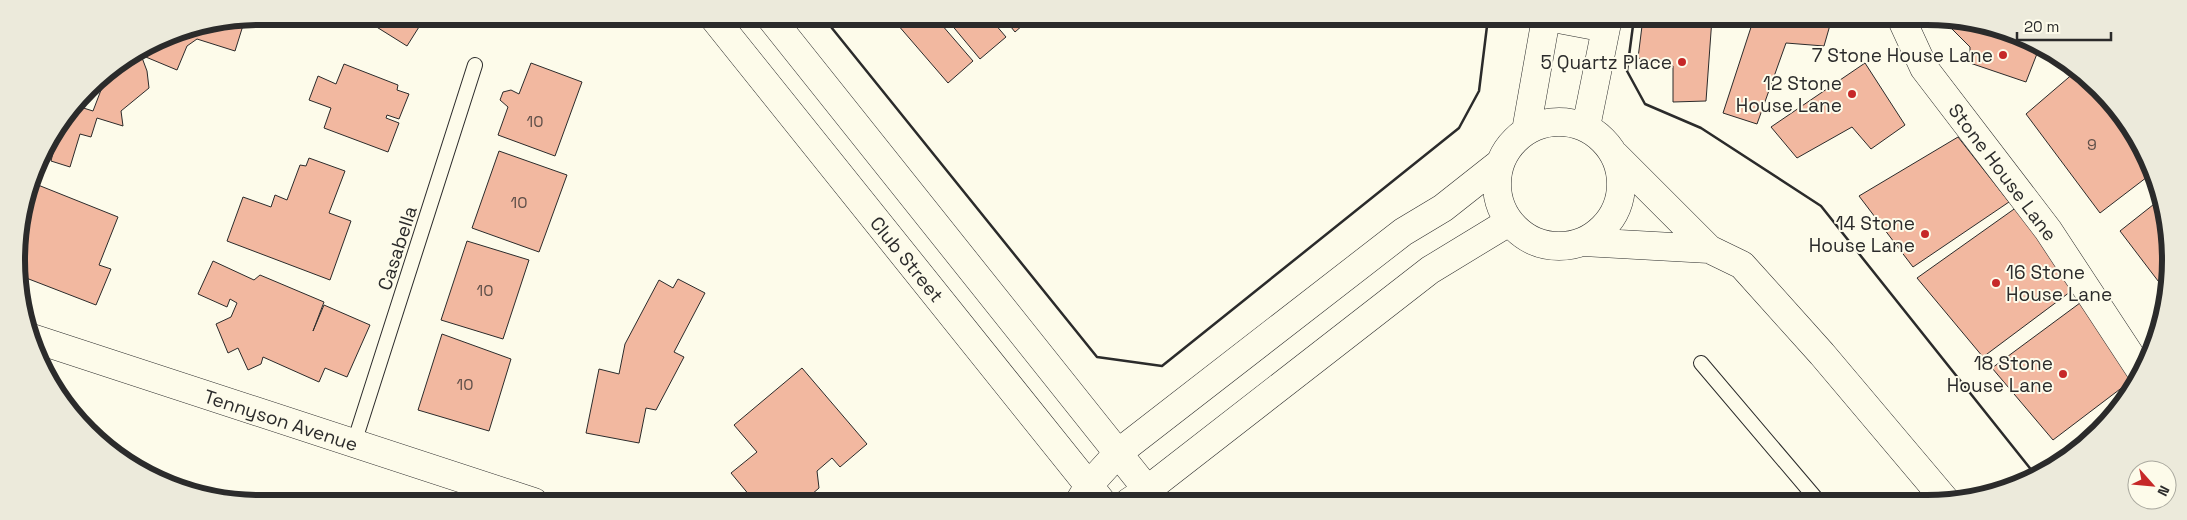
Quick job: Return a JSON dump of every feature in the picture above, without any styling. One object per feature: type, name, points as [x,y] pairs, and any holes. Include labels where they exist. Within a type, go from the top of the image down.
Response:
[{"type":"street","name":"Club Street","points":[[719,25],[1089,495]]},
{"type":"street","points":[[776,25],[1118,453],[1142,495]]},
{"type":"street","points":[[1526,131],[1545,25]]},
{"type":"street","points":[[1586,127],[1607,25]]},
{"type":"street","name":"Stone House Lane","points":[[1904,25],[1924,68],[2048,230],[2137,366]]},
{"type":"street","points":[[1615,155],[1621,175],[1621,196],[1616,209],[1601,232],[1583,242],[1563,247],[1542,245],[1524,237],[1509,222],[1500,204],[1496,183],[1500,163],[1510,145],[1526,131],[1545,123],[1566,122],[1586,127],[1602,139],[1615,155],[1709,248],[1742,265],[1822,354],[1940,494]]},
{"type":"street","points":[[1091,495],[1118,453],[1403,232],[1443,208],[1500,163]]},
{"type":"street","points":[[1148,495],[1430,270],[1509,222]]},
{"type":"street","points":[[1583,242],[1709,248]]},
{"type":"street","name":"Tennyson Avenue","points":[[39,340],[513,495]]},
{"type":"street","points":[[1822,354],[1842,402],[1920,495]]},
{"type":"lane","name":"Casabella","points":[[354,442],[475,65]]},
{"type":"lane","points":[[1701,363],[1813,495]]},
{"type":"building","points":[[373,25],[420,25],[407,46]]},
{"type":"building","points":[[898,25],[942,25],[973,61],[948,83]]},
{"type":"building","points":[[952,25],[996,25],[1006,37],[980,59]]},
{"type":"building","points":[[1009,25],[1023,25],[1015,32]]},
{"type":"building","name":"5 Quartz Place","points":[[1642,25],[1711,25],[1706,101],[1673,102],[1673,66],[1638,58]]},
{"type":"building","points":[[1752,25],[1830,25],[1824,46],[1786,43],[1757,124],[1723,113]]},
{"type":"building","points":[[243,26],[235,51],[197,39],[187,46],[177,70],[143,56],[184,37],[229,27]]},
{"type":"building","name":"7 Stone House Lane","points":[[1958,27],[2003,37],[2037,52],[2026,82],[1970,63],[1970,47],[1951,28]]},
{"type":"building","points":[[142,56],[147,71],[149,88],[121,111],[123,126],[97,118],[91,137],[80,134],[70,167],[51,161],[53,149],[65,129],[81,107],[93,111],[101,90],[99,89],[105,83]]},
{"type":"building","points":[[531,63],[582,82],[555,156],[498,135],[508,107],[500,100],[503,92],[511,90],[519,94]]},
{"type":"building","name":"12 Stone House Lane","points":[[1865,63],[1905,125],[1871,149],[1852,127],[1797,158],[1771,127]]},
{"type":"building","points":[[344,64],[398,85],[397,90],[409,94],[399,119],[387,115],[386,118],[399,123],[388,152],[324,128],[331,108],[309,100],[318,76],[336,84]]},
{"type":"building","points":[[2071,75],[2104,105],[2122,129],[2138,156],[2147,177],[2100,213],[2026,114]]},
{"type":"building","name":"14 Stone House Lane","points":[[1958,137],[2009,202],[1913,267],[1859,196]]},
{"type":"building","points":[[499,151],[567,175],[539,252],[472,228]]},
{"type":"building","points":[[309,158],[345,171],[329,213],[351,221],[330,280],[227,241],[243,197],[271,207],[275,195],[287,200],[300,165],[306,166]]},
{"type":"building","points":[[37,185],[118,217],[99,265],[111,269],[96,305],[26,278],[27,229]]},
{"type":"building","points":[[2155,203],[2160,229],[2162,260],[2160,284],[2120,231]]},
{"type":"building","name":"16 Stone House Lane","points":[[2017,207],[2074,289],[1983,357],[1917,278]]},
{"type":"building","points":[[467,241],[529,260],[503,339],[441,320]]},
{"type":"building","points":[[213,261],[254,280],[260,275],[324,302],[313,331],[324,305],[370,325],[347,377],[325,368],[319,382],[263,357],[261,364],[248,370],[238,348],[228,353],[216,324],[231,317],[237,303],[230,299],[227,307],[198,294]]},
{"type":"building","points":[[678,279],[705,293],[674,352],[684,357],[656,410],[646,408],[639,443],[586,433],[599,369],[619,374],[625,344],[659,280],[673,288]]},
{"type":"building","name":"18 Stone House Lane","points":[[2084,300],[2131,378],[2127,384],[2053,440],[1992,368]]},
{"type":"building","points":[[442,334],[511,359],[489,431],[418,410]]},
{"type":"building","points":[[802,368],[867,444],[840,467],[832,458],[817,471],[819,488],[811,495],[749,495],[731,473],[757,452],[734,425]]},
{"type":"wall","points":[[829,25],[1097,357],[1162,366],[1459,128],[1479,91],[1487,25]]},
{"type":"wall","points":[[1633,25],[1627,71],[1645,104],[1701,128],[1821,206],[2032,471]]},
{"type":"place","name":"7 Stone House Lane","points":[[2003,55]]},
{"type":"place","name":"5 Quartz Place","points":[[1682,62]]},
{"type":"place","name":"12 Stone House Lane","points":[[1852,94]]},
{"type":"place","name":"14 Stone House Lane","points":[[1925,234]]},
{"type":"place","name":"16 Stone House Lane","points":[[1996,283]]},
{"type":"place","name":"18 Stone House Lane","points":[[2063,374]]}]
